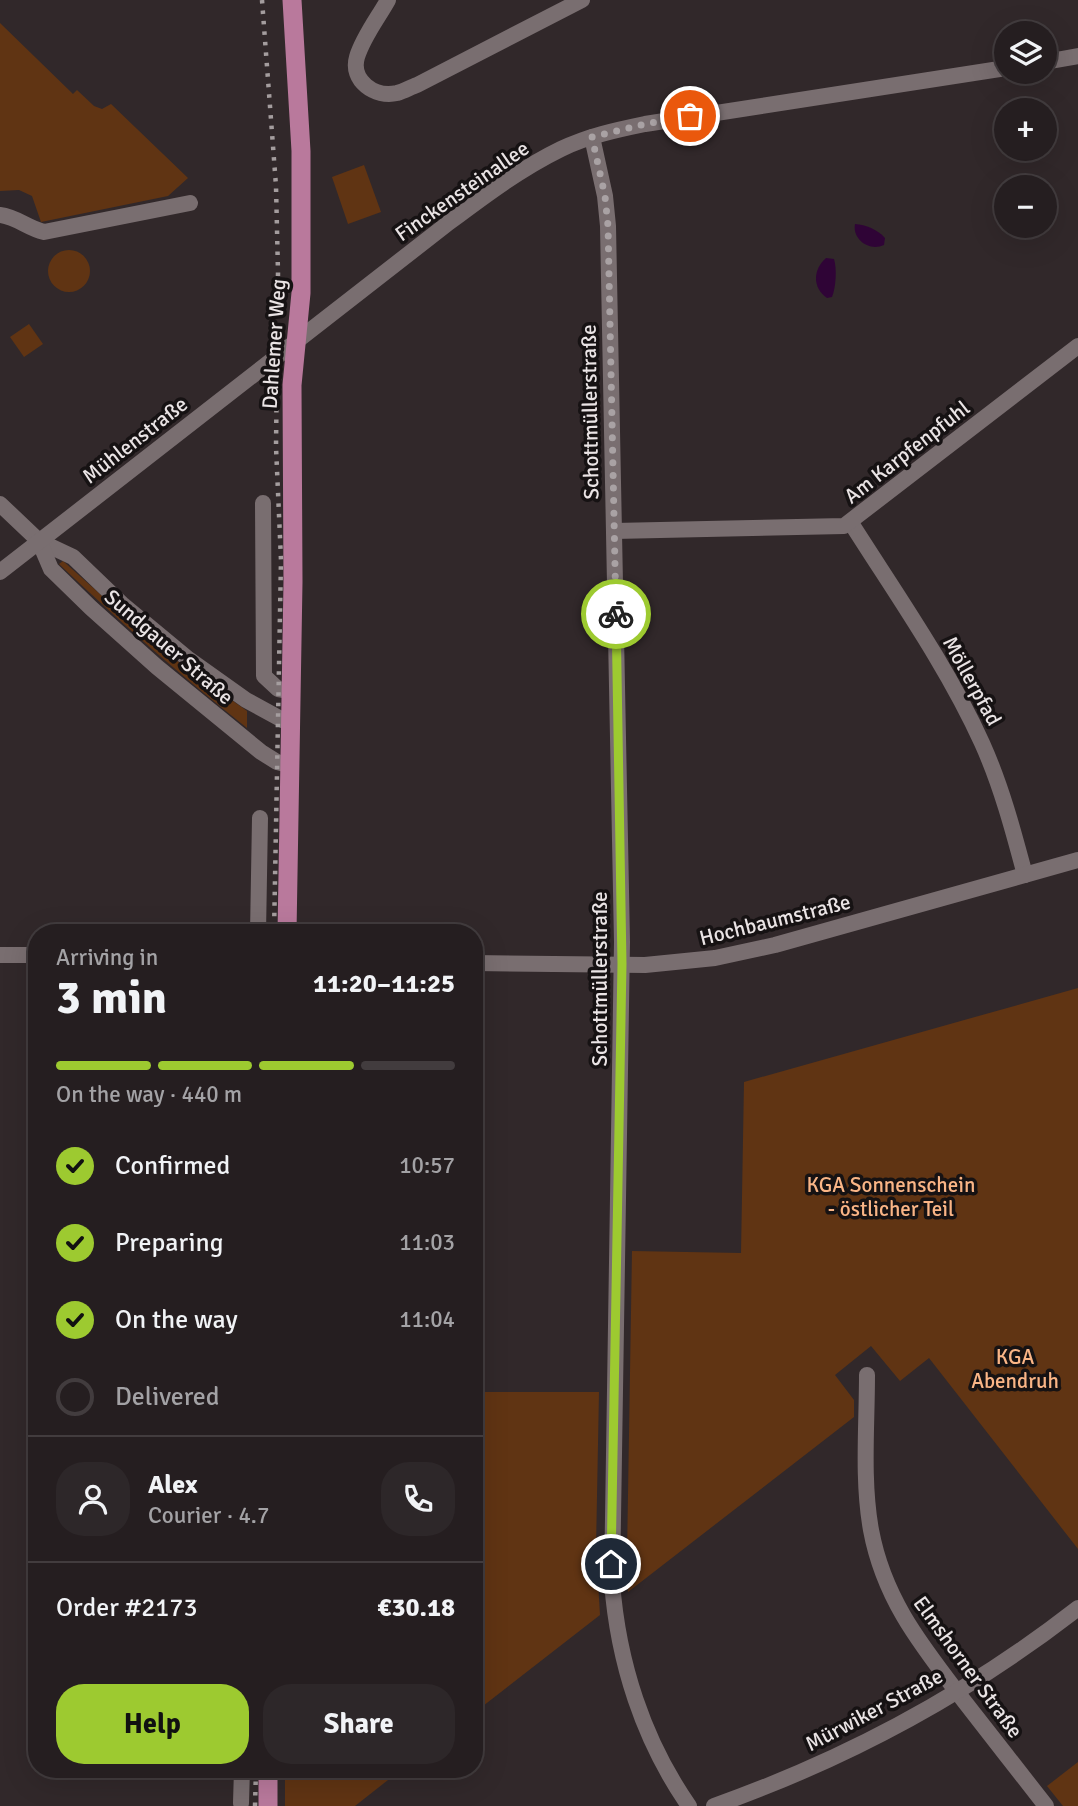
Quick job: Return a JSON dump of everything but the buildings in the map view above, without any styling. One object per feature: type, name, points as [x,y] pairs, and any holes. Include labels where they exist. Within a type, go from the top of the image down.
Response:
[{"type":"main road","name":"Dahlemer Weg","points":[[287,924],[293,568],[292,417],[301,293],[301,151],[292,0]]},
{"type":"main road","points":[[268,1778],[268,1806]]},
{"type":"street","points":[[388,0],[356,60],[356,75],[367,88],[386,93],[396,93],[417,85],[582,0]]},
{"type":"street","points":[[1057,60],[1078,56]]},
{"type":"street","name":"Finckensteinallee","points":[[296,341],[485,196],[563,148],[592,137],[645,124],[994,70]]},
{"type":"street","name":"Schottmüllerstraße","points":[[592,137],[607,218],[622,964],[612,1582],[618,1634],[636,1701],[663,1763],[689,1806]]},
{"type":"street","points":[[7,215],[29,228],[44,232],[190,203]]},
{"type":"street","name":"Mühlenstraße","points":[[0,572],[296,341]]},
{"type":"street","name":"Am Karpfenpfuhl","points":[[614,531],[840,526],[850,523],[1078,346]]},
{"type":"street","name":"Sundgauer Straße","points":[[0,503],[39,541],[73,557],[154,632],[220,682],[290,724]]},
{"type":"street","points":[[263,503],[264,676],[278,689],[290,691]]},
{"type":"street","name":"Möllerpfad","points":[[850,523],[932,652],[970,719],[1000,790],[1025,875]]},
{"type":"street","name":"Sundgauer Straße","points":[[39,541],[51,569],[128,641],[261,752],[277,762],[289,765]]},
{"type":"street","points":[[258,924],[260,818]]},
{"type":"street","name":"Hochbaumstraße","points":[[483,963],[622,964],[691,961],[755,950],[1078,860]]},
{"type":"street","points":[[259,891],[287,892]]},
{"type":"street","points":[[0,955],[28,955]]},
{"type":"street","name":"Elmshorner Straße","points":[[867,1375],[867,1491],[871,1528],[891,1593],[906,1623],[1046,1806]]},
{"type":"street","name":"Mürwiker Straße","points":[[714,1806],[839,1755],[957,1691],[1029,1645],[1078,1608]]},
{"type":"street","points":[[241,1803],[242,1778]]},
{"type":"green space","points":[[0,23],[73,94],[77,90],[94,106],[102,109],[111,104],[188,178],[168,196],[41,222],[32,196],[19,190],[0,191]]},
{"type":"green space","points":[[364,165],[381,212],[348,224],[332,177]]},
{"type":"green space","points":[[69,250],[84,256],[90,271],[84,286],[69,292],[54,286],[48,271],[54,256]]},
{"type":"green space","points":[[29,324],[43,344],[24,357],[10,337]]},
{"type":"green space","points":[[63,561],[166,653],[247,711],[247,728],[104,606],[59,564]]},
{"type":"green space","name":"KGA Sonnenschein - östlicher Teil","points":[[1078,988],[1078,1549],[929,1358],[900,1381],[871,1346],[835,1375],[854,1400],[854,1417],[628,1592],[632,1251],[741,1253],[744,1082]]},
{"type":"green space","points":[[483,1392],[599,1392],[596,1548],[600,1615],[483,1706]]},
{"type":"green space","points":[[1078,1762],[1078,1806],[1063,1806],[1047,1786]]},
{"type":"green space","points":[[285,1778],[391,1778],[355,1806],[285,1806]]},
{"type":"shaded area","points":[[855,224],[878,232],[885,238],[884,245],[873,247],[863,243],[856,235]]},
{"type":"shaded area","points":[[826,258],[834,259],[836,273],[832,297],[827,298],[819,289],[816,278],[819,267]]},
{"type":"railway","points":[[262,0],[276,186],[278,273],[276,447],[281,560],[274,924]]},
{"type":"railway","points":[[255,1806],[256,1778]]},
{"type":"way so far","points":[[616,614],[608,226],[605,196],[592,137],[690,116]]},
{"type":"route","points":[[611,1564],[622,964],[616,614]]},
{"type":"park label","name":"KGA Abendruh","points":[[1015,1369]]}]
